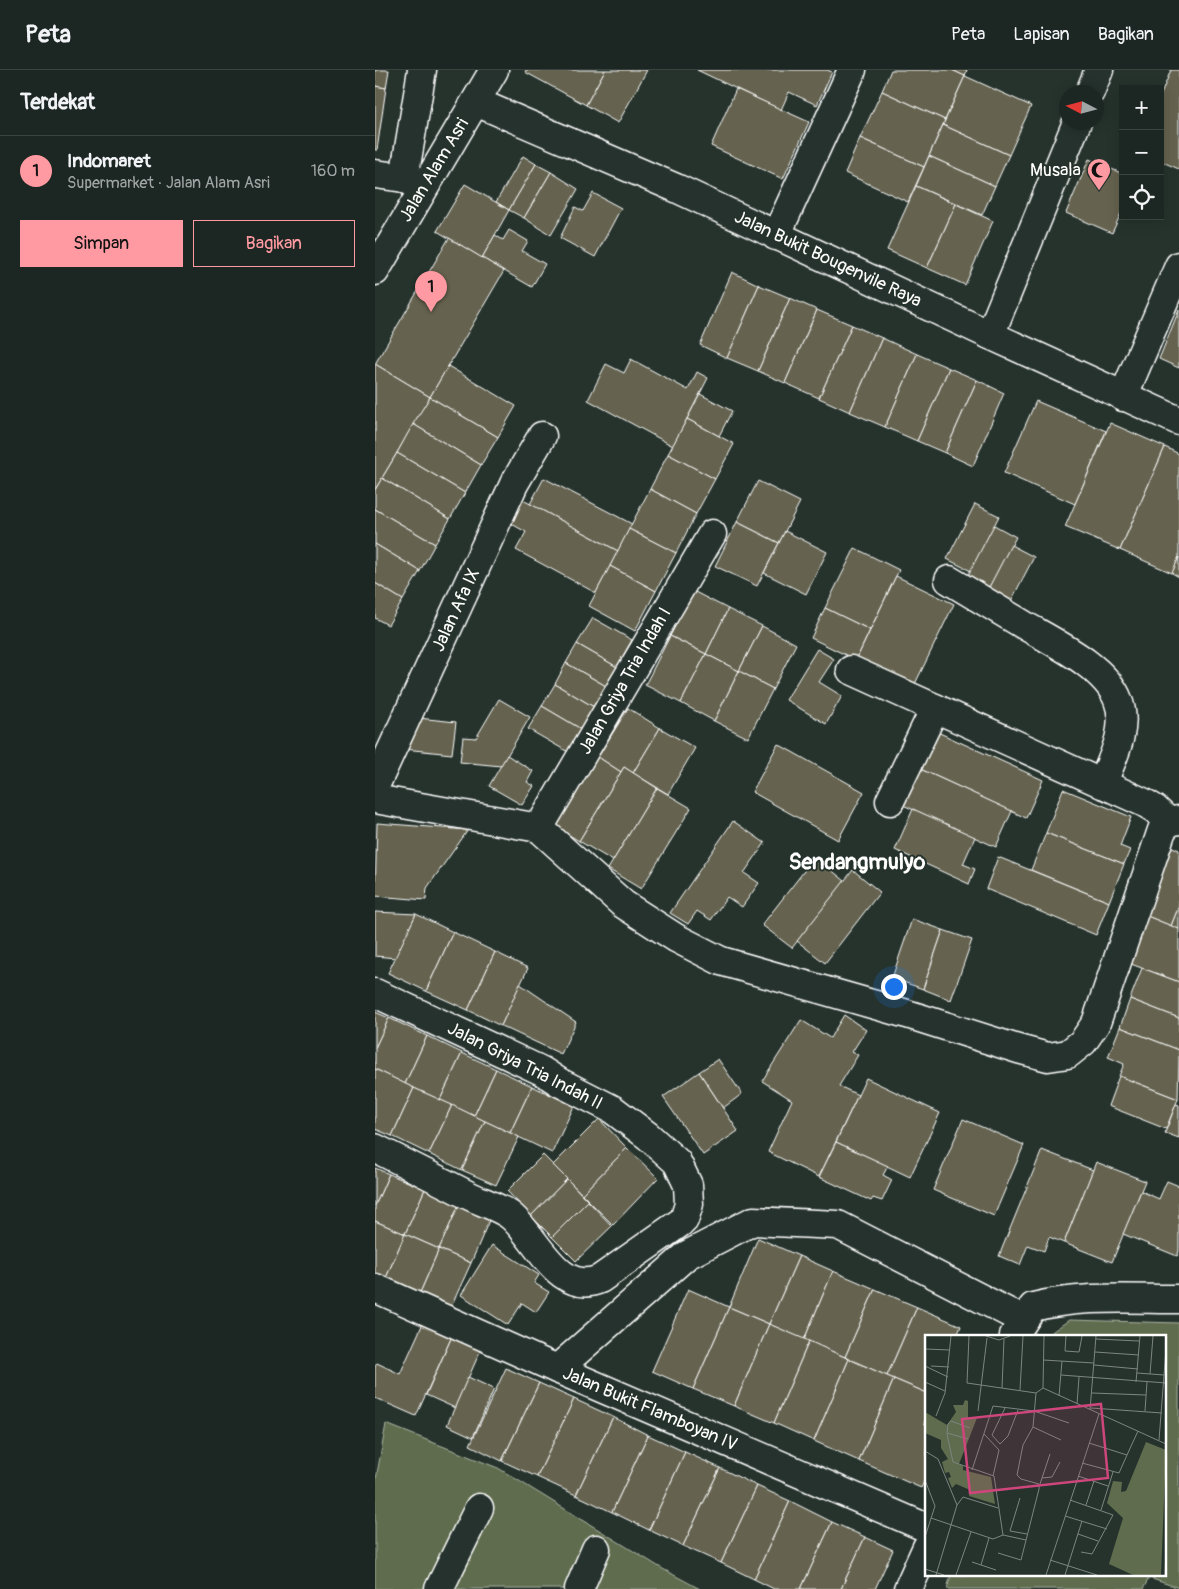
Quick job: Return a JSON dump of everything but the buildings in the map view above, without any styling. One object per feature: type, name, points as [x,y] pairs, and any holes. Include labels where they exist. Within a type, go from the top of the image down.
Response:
[{"type":"street","points":[[375,174],[413,183],[422,70]]},
{"type":"street","name":"Jalan Alam Asri","points":[[375,271],[413,183],[476,102],[494,70]]},
{"type":"street","points":[[776,236],[852,70]]},
{"type":"street","points":[[1093,85],[1099,70]]},
{"type":"street","name":"Jalan Bukit Bougenvile Raya","points":[[476,102],[676,188],[989,335],[1179,421]]},
{"type":"street","points":[[989,335],[1074,130]]},
{"type":"street","points":[[1123,397],[1179,266]]},
{"type":"street","name":"Jalan Afa IX","points":[[375,786],[515,484],[542,436]]},
{"type":"street","name":"Jalan Griya Tria Indah I","points":[[539,828],[712,534]]},
{"type":"street","points":[[949,580],[1082,660],[1109,684],[1120,707],[1120,734],[1102,784]]},
{"type":"street","points":[[375,799],[539,828],[623,904],[676,938],[721,960],[1048,1057],[1068,1054],[1083,1042],[1096,1023],[1154,850],[1162,830],[1174,820],[1145,803],[851,670]]},
{"type":"street","points":[[890,801],[935,708]]},
{"type":"street","name":"Jalan Griya Tria Indah II","points":[[375,994],[542,1070],[559,1082],[612,1110],[648,1136],[677,1162],[688,1184],[689,1204],[684,1220],[600,1279],[590,1283],[580,1283],[572,1281],[561,1274],[511,1216],[375,1148]]},
{"type":"street","points":[[557,1369],[687,1255],[753,1221],[838,1225],[1023,1321],[1053,1302],[1091,1299],[1179,1299]]},
{"type":"street","name":"Jalan Bukit Flamboyan IV","points":[[375,1288],[557,1369],[925,1527]]},
{"type":"street","points":[[439,1589],[479,1508]]},
{"type":"street","points":[[579,1589],[596,1549]]},
{"type":"street","points":[[908,1589],[925,1551]]},
{"type":"green space","points":[[1069,1320],[1179,1323],[1179,1588],[1149,1578],[1143,1589],[947,1589],[951,1576],[1167,1576],[1167,1335],[1047,1335]]},
{"type":"green space","points":[[386,1424],[498,1468],[661,1568],[700,1589],[375,1589],[375,1485]]},
{"type":"place","name":"Musala","points":[[1099,191]]},
{"type":"place","name":"Indomaret","points":[[431,312]]},
{"type":"district","name":"Sendangmulyo","points":[[857,862]]}]
